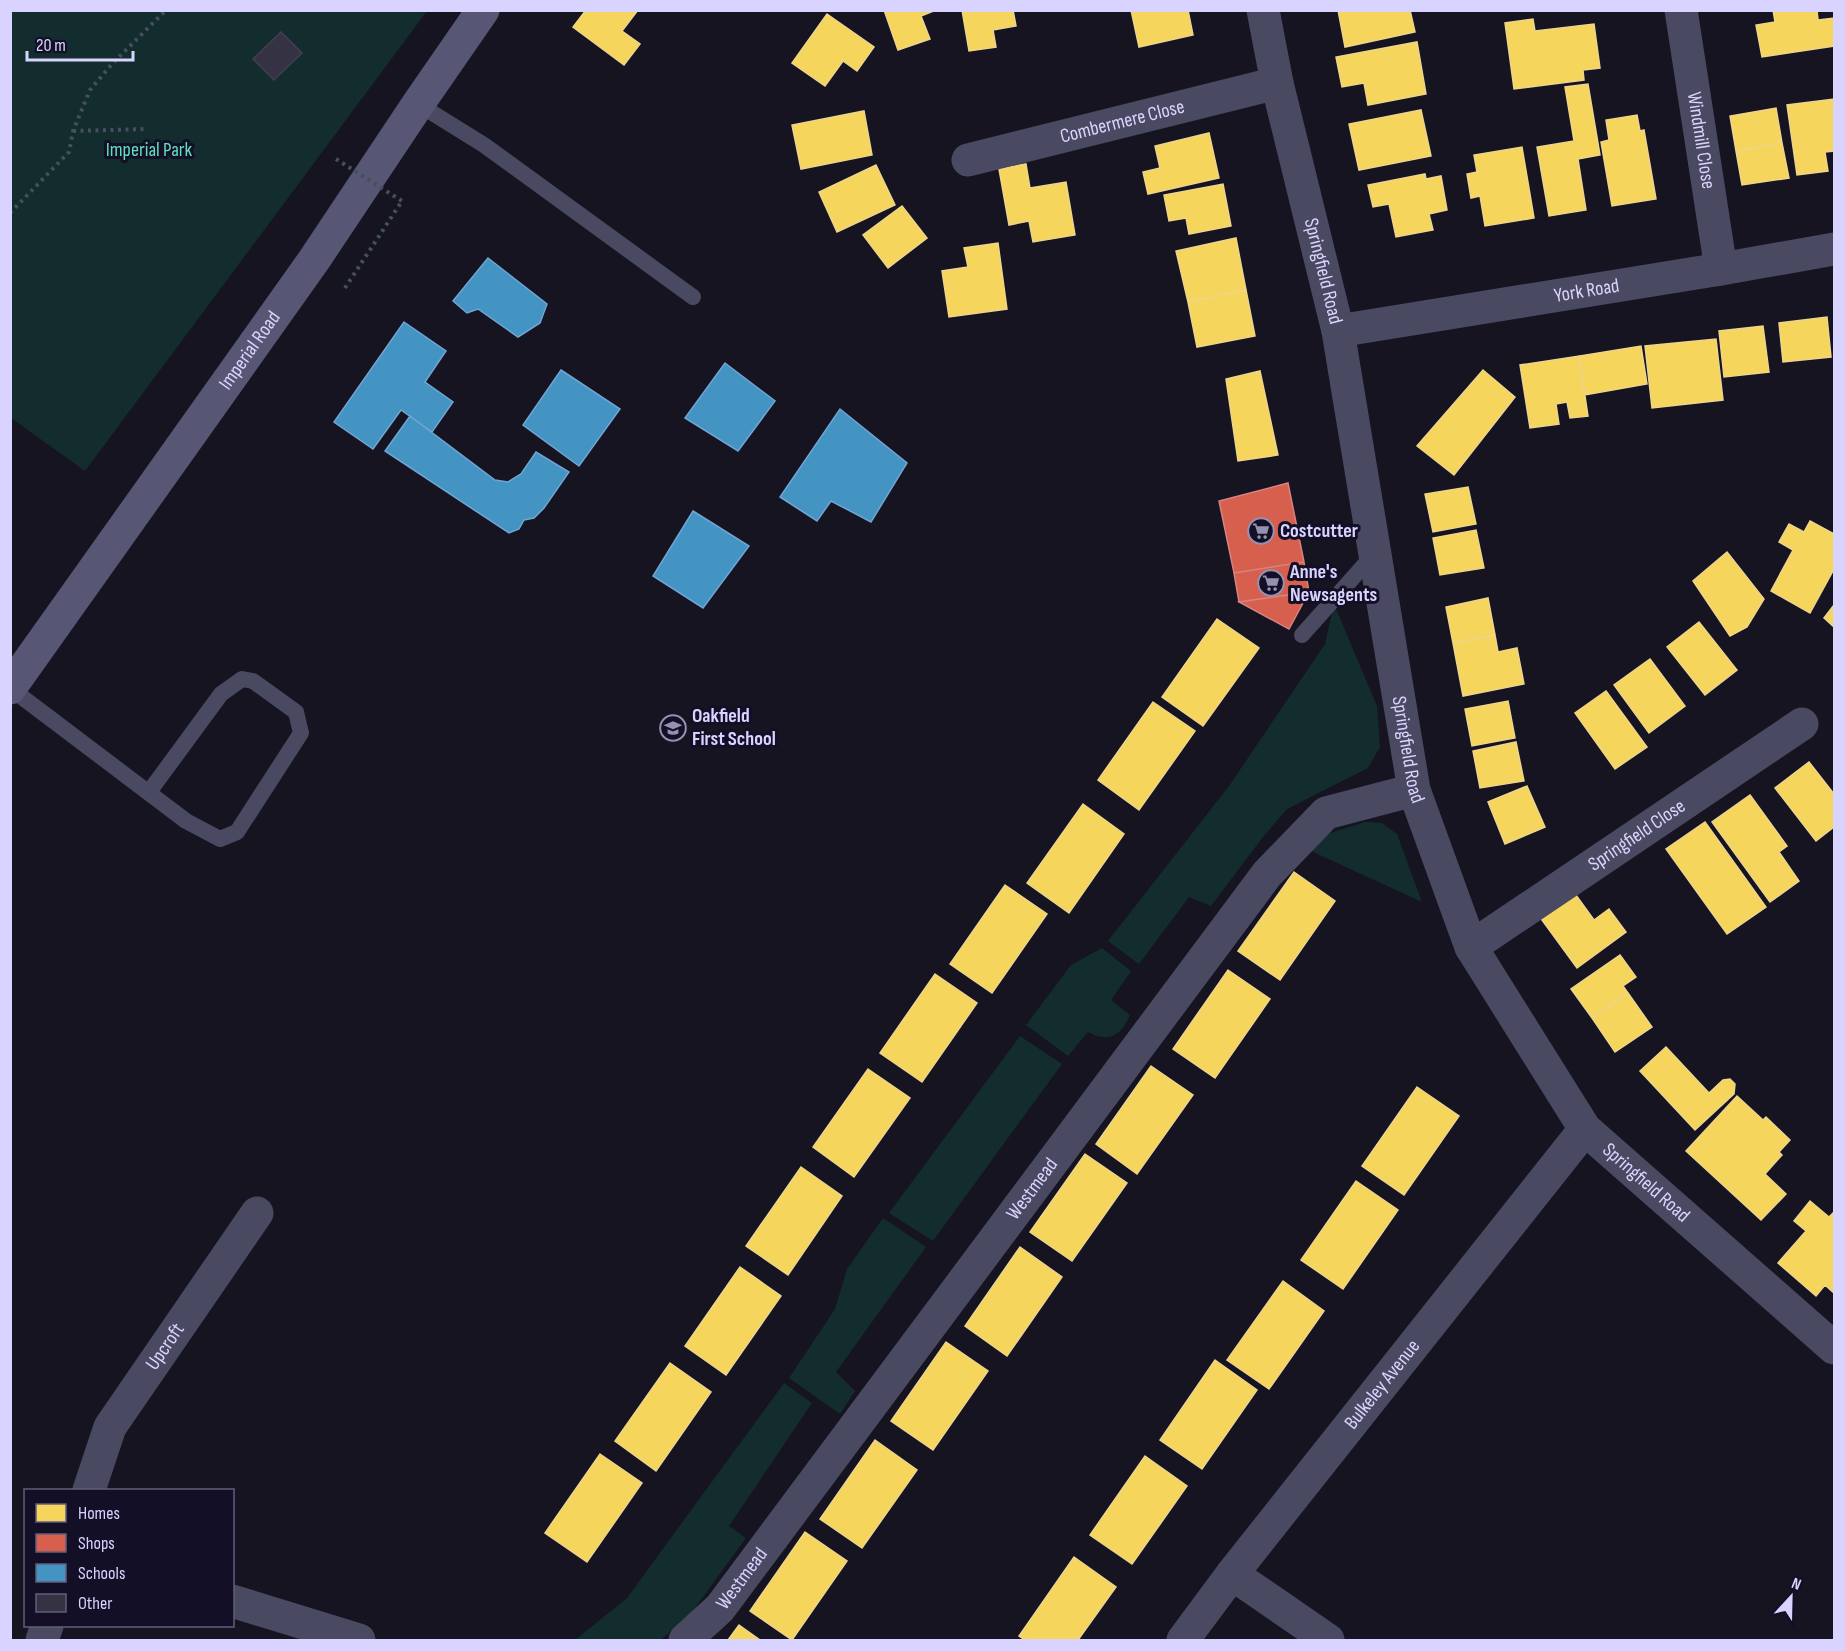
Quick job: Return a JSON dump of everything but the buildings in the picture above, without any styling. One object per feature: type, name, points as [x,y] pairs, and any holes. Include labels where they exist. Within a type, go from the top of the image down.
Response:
[{"type":"main road","name":"Imperial Road","points":[[10,688],[314,260],[483,10]]},
{"type":"street","name":"Springfield Road","points":[[1263,10],[1277,83],[1338,331],[1414,790],[1472,947],[1585,1129],[1834,1348]]},
{"type":"street","name":"Windmill Close","points":[[1681,10],[1721,269]]},
{"type":"street","name":"Combermere Close","points":[[968,160],[1277,83]]},
{"type":"street","name":"York Road","points":[[1338,331],[1834,249]]},
{"type":"street","name":"Springfield Close","points":[[1472,947],[1802,724]]},
{"type":"street","name":"Westmead","points":[[685,1641],[720,1608],[1267,874],[1326,813],[1414,790]]},
{"type":"street","name":"Bulkeley Avenue","points":[[1183,1641],[1232,1574],[1585,1129]]},
{"type":"street","name":"Upcroft","points":[[90,1489],[110,1427],[257,1213]]},
{"type":"street","points":[[1232,1574],[1328,1641]]},
{"type":"street","points":[[234,1602],[359,1641]]},
{"type":"lane","points":[[418,104],[484,145],[693,297]]},
{"type":"lane","points":[[1302,635],[1375,552]]},
{"type":"lane","points":[[10,688],[186,821],[220,839],[237,832],[301,733],[296,712],[253,681],[242,679],[221,694],[149,792]]},
{"type":"path","points":[[10,213],[69,152],[73,131],[90,90],[112,64],[166,10]]},
{"type":"path","points":[[73,131],[146,129]]},
{"type":"path","points":[[336,159],[402,201],[345,288]]},
{"type":"green space","name":"Imperial Park","points":[[10,11],[427,11],[85,471],[11,418]]},
{"type":"green space","points":[[1334,604],[1377,706],[1380,747],[1368,768],[1287,809],[1211,906],[1189,897],[1139,964],[1108,941],[1229,786],[1325,644]]},
{"type":"green space","points":[[1365,822],[1382,823],[1397,834],[1422,902],[1309,850],[1324,835]]},
{"type":"green space","points":[[1102,948],[1131,971],[1111,1000],[1130,1015],[1123,1028],[1114,1036],[1102,1037],[1088,1032],[1068,1056],[1026,1025],[1071,965]]},
{"type":"green space","points":[[1020,1036],[1062,1064],[933,1241],[889,1213]]},
{"type":"green space","points":[[883,1218],[926,1247],[836,1372],[855,1391],[840,1414],[789,1378],[835,1309],[847,1269]]},
{"type":"green space","points":[[784,1383],[812,1403],[729,1526],[746,1538],[692,1612],[661,1640],[575,1640],[627,1598]]},
{"type":"place","name":"Costcutter","points":[[1261,531]]},
{"type":"place","name":"Anne's Newsagents","points":[[1271,583]]},
{"type":"place","name":"Oakfield First School","points":[[673,728]]}]
